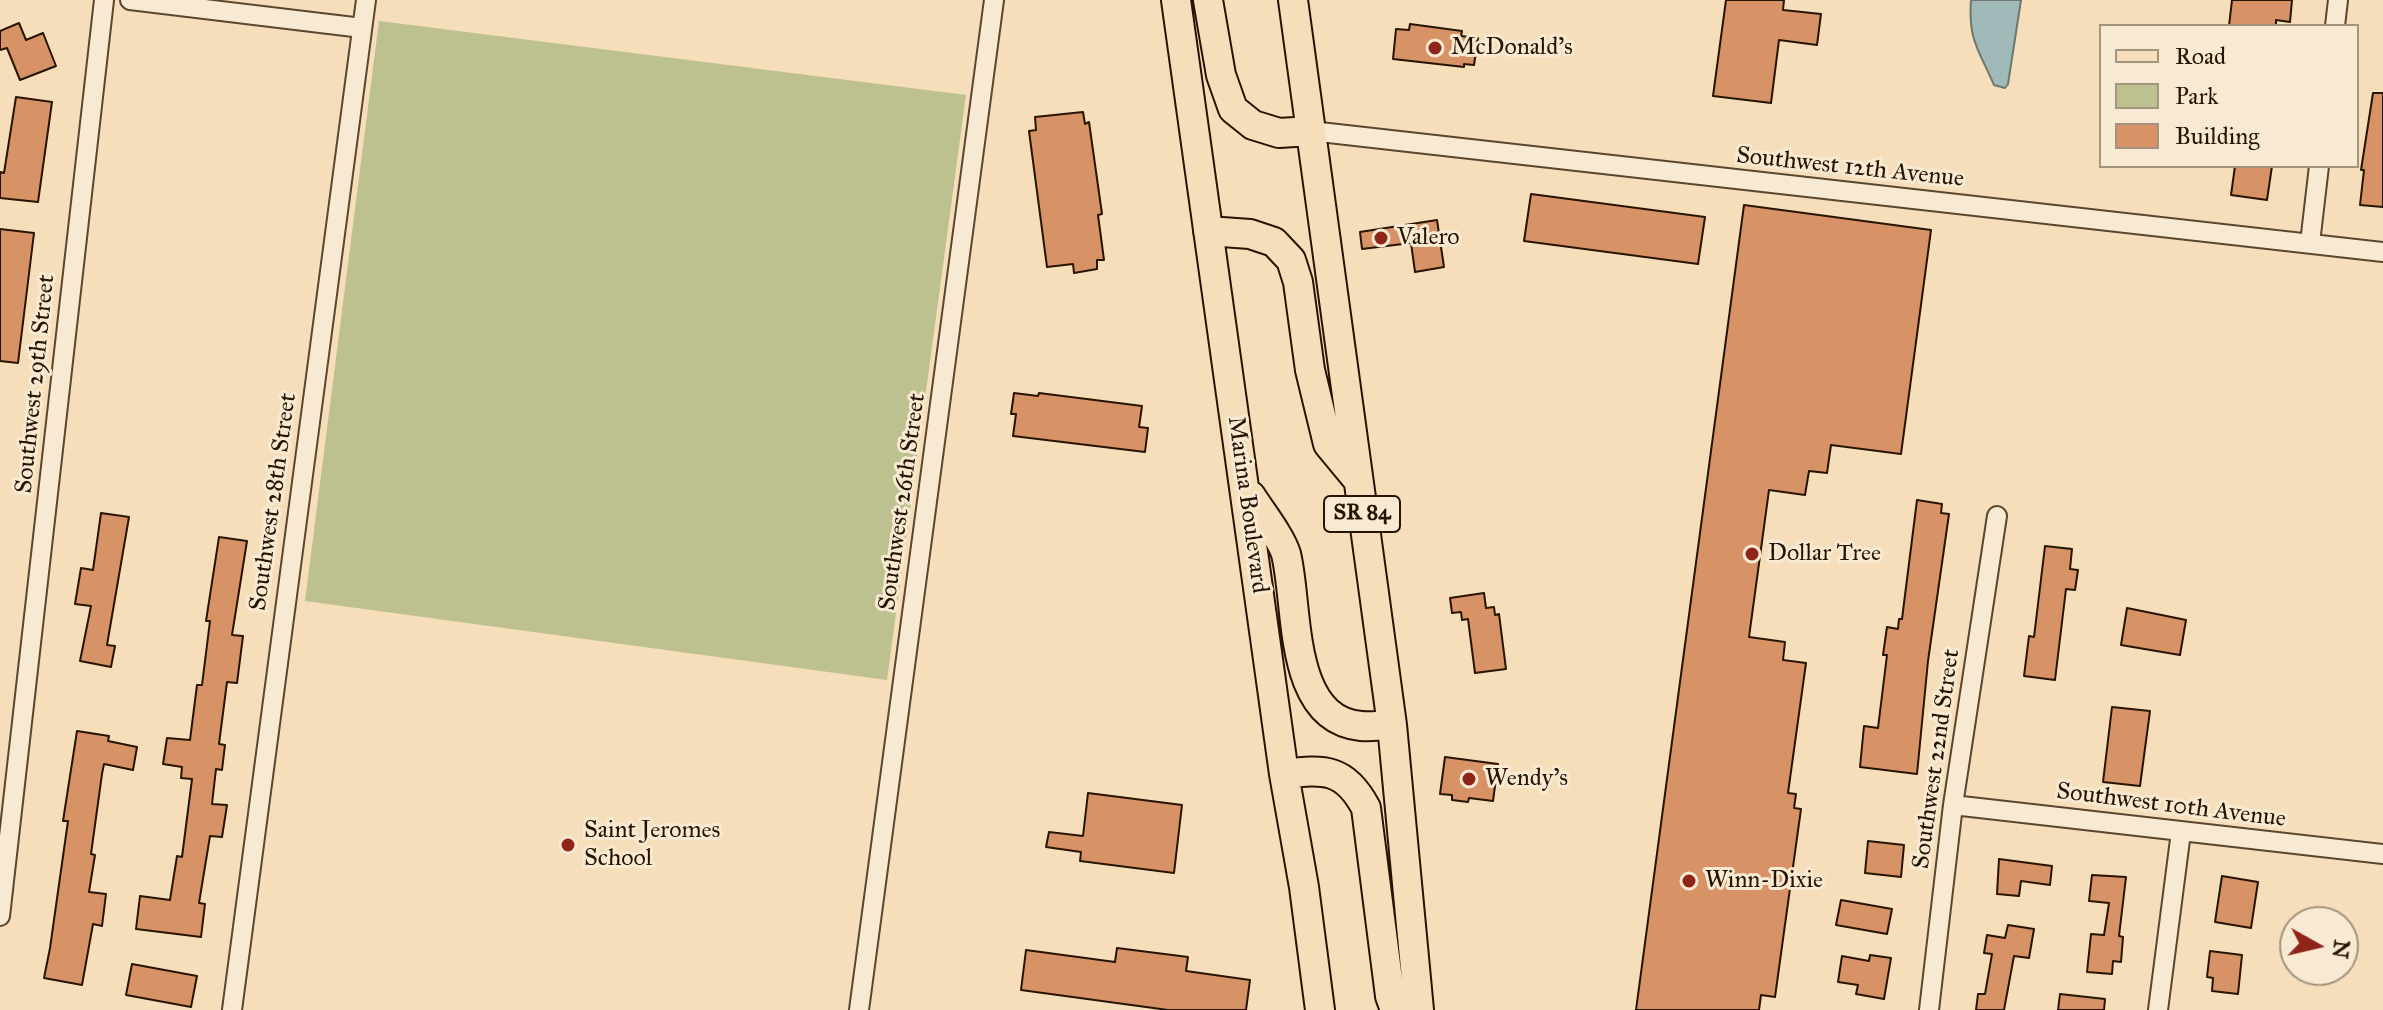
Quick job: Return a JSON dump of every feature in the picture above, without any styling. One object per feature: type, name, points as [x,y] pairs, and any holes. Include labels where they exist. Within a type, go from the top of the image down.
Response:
[{"type":"main road","name":"Marina Boulevard","points":[[1176,0],[1320,1010]]},
{"type":"main road","points":[[1208,0],[1221,75],[1233,109],[1253,125],[1279,133],[1311,131]]},
{"type":"main road","name":"SR 84","points":[[1293,0],[1392,725],[1419,1010]]},
{"type":"main road","points":[[1208,231],[1250,234],[1274,242],[1291,260],[1298,282],[1310,370],[1328,444],[1357,479]]},
{"type":"main road","points":[[1244,485],[1285,551],[1304,676],[1320,706],[1340,720],[1359,726],[1392,725]]},
{"type":"main road","points":[[1284,774],[1314,770],[1332,773],[1353,789],[1366,808],[1390,996],[1395,1010]]},
{"type":"street","name":"Southwest 29th Street","points":[[0,916],[104,0]]},
{"type":"street","points":[[130,0],[362,28]]},
{"type":"street","name":"Southwest 28th Street","points":[[232,1010],[366,0]]},
{"type":"street","name":"Southwest 26th Street","points":[[859,1010],[994,0]]},
{"type":"street","points":[[2335,24],[2338,0]]},
{"type":"street","name":"Southwest 12th Avenue","points":[[1311,131],[2383,252]]},
{"type":"street","points":[[2310,243],[2319,168]]},
{"type":"street","name":"Southwest 22nd Street","points":[[1929,1010],[1953,805],[1997,516]]},
{"type":"street","name":"Southwest 10th Avenue","points":[[1953,805],[2383,854]]},
{"type":"street","points":[[2158,1010],[2181,832]]},
{"type":"green space","points":[[379,21],[966,95],[887,680],[305,601]]},
{"type":"water","points":[[1971,0],[2021,0],[2005,88],[1994,85],[1976,45],[1971,26]]},
{"type":"building","points":[[1726,0],[1784,0],[1783,10],[1821,14],[1817,45],[1779,40],[1771,103],[1713,96]]},
{"type":"building","points":[[2232,0],[2292,0],[2290,22],[2276,20],[2276,24],[2229,24]]},
{"type":"building","points":[[19,23],[26,40],[43,33],[56,66],[20,80],[7,48],[0,50],[0,31]]},
{"type":"building","name":"McDonald's","points":[[1410,24],[1462,31],[1461,36],[1478,38],[1474,65],[1464,64],[1464,67],[1393,59],[1396,29],[1409,30]]},
{"type":"building","points":[[2373,93],[2383,93],[2383,207],[2360,205],[2364,170],[2361,170]]},
{"type":"building","points":[[16,97],[52,102],[38,202],[0,198],[0,172],[4,173]]},
{"type":"building","points":[[1083,112],[1085,124],[1089,122],[1102,214],[1098,215],[1104,260],[1097,260],[1097,269],[1074,273],[1073,264],[1047,267],[1029,131],[1036,130],[1035,117]]},
{"type":"building","points":[[2235,168],[2272,168],[2267,200],[2231,195]]},
{"type":"building","points":[[1531,194],[1705,217],[1698,264],[1524,241]]},
{"type":"building","points":[[1744,205],[1931,230],[1901,454],[1831,445],[1827,473],[1809,471],[1805,495],[1769,490],[1749,637],[1785,642],[1783,660],[1806,663],[1788,793],[1796,794],[1794,808],[1801,809],[1775,997],[1761,995],[1759,1010],[1636,1010]]},
{"type":"building","points":[[1437,220],[1444,267],[1415,272],[1411,243],[1362,249],[1360,232]]},
{"type":"building","points":[[0,229],[34,233],[18,363],[0,361]]},
{"type":"building","points":[[1014,393],[1038,396],[1039,393],[1142,406],[1139,427],[1148,428],[1145,452],[1013,436],[1016,414],[1011,414]]},
{"type":"building","points":[[1917,500],[1942,504],[1941,513],[1949,514],[1928,661],[1917,774],[1860,767],[1864,726],[1878,728],[1887,655],[1883,655],[1887,627],[1898,629],[1899,619],[1902,619]]},
{"type":"building","points":[[101,513],[129,517],[107,645],[115,646],[111,667],[80,661],[91,606],[75,604],[81,568],[93,570]]},
{"type":"building","points":[[219,537],[247,541],[232,635],[243,636],[237,683],[227,682],[219,744],[225,745],[222,770],[216,769],[212,804],[227,805],[222,837],[210,836],[199,903],[205,904],[201,937],[136,929],[140,896],[170,900],[177,856],[182,857],[192,779],[181,778],[182,767],[163,764],[167,738],[190,740],[197,685],[202,685],[210,621],[206,621]]},
{"type":"building","points":[[2045,546],[2072,549],[2070,569],[2078,570],[2075,590],[2066,589],[2055,680],[2024,676],[2029,636],[2034,637]]},
{"type":"building","points":[[1484,593],[1486,608],[1494,607],[1495,615],[1499,614],[1506,669],[1475,673],[1468,619],[1462,620],[1461,612],[1452,613],[1450,598]]},
{"type":"building","points":[[2127,608],[2186,620],[2180,655],[2121,645]]},
{"type":"building","points":[[2112,707],[2150,711],[2140,786],[2103,782]]},
{"type":"building","points":[[77,731],[109,736],[108,741],[137,747],[133,770],[104,764],[91,854],[95,855],[89,892],[106,894],[102,926],[93,924],[82,985],[44,978],[68,821],[63,821]]},
{"type":"building","name":"Wendy's","points":[[1445,757],[1498,764],[1493,801],[1469,798],[1468,802],[1452,800],[1452,795],[1440,794]]},
{"type":"building","points":[[1088,793],[1182,805],[1174,873],[1080,861],[1081,852],[1046,847],[1049,832],[1083,836]]},
{"type":"building","points":[[1868,841],[1904,845],[1901,877],[1865,873]]},
{"type":"building","points":[[1999,859],[2052,866],[2050,885],[2021,881],[2019,896],[1997,894]]},
{"type":"building","points":[[2092,875],[2126,877],[2119,936],[2123,937],[2121,962],[2113,961],[2112,974],[2087,972],[2091,934],[2104,935],[2109,903],[2089,901]]},
{"type":"building","points":[[2222,876],[2258,882],[2251,928],[2215,922]]},
{"type":"building","points":[[1841,900],[1892,909],[1887,934],[1836,925]]},
{"type":"building","points":[[2008,925],[2034,929],[2029,958],[2014,956],[2004,1010],[1976,1010],[1978,994],[1985,994],[1992,954],[1984,953],[1987,935],[2005,938]]},
{"type":"building","points":[[1117,948],[1188,957],[1186,971],[1250,980],[1246,1010],[1168,1010],[1021,990],[1026,950],[1115,962]]},
{"type":"building","points":[[2210,951],[2242,955],[2238,994],[2212,991],[2213,978],[2207,977]]},
{"type":"building","points":[[1870,955],[1891,958],[1884,999],[1856,994],[1858,985],[1838,982],[1842,956],[1869,961]]},
{"type":"building","points":[[132,964],[197,976],[191,1007],[126,995]]},
{"type":"building","points":[[2060,994],[2105,999],[2104,1010],[2058,1010]]},
{"type":"place","name":"McDonald's","points":[[1435,48]]},
{"type":"place","name":"Valero","points":[[1381,238]]},
{"type":"place","name":"Dollar Tree","points":[[1752,554]]},
{"type":"place","name":"Wendy's","points":[[1469,779]]},
{"type":"place","name":"Saint Jeromes School","points":[[568,845]]},
{"type":"place","name":"Winn-Dixie","points":[[1689,881]]}]
